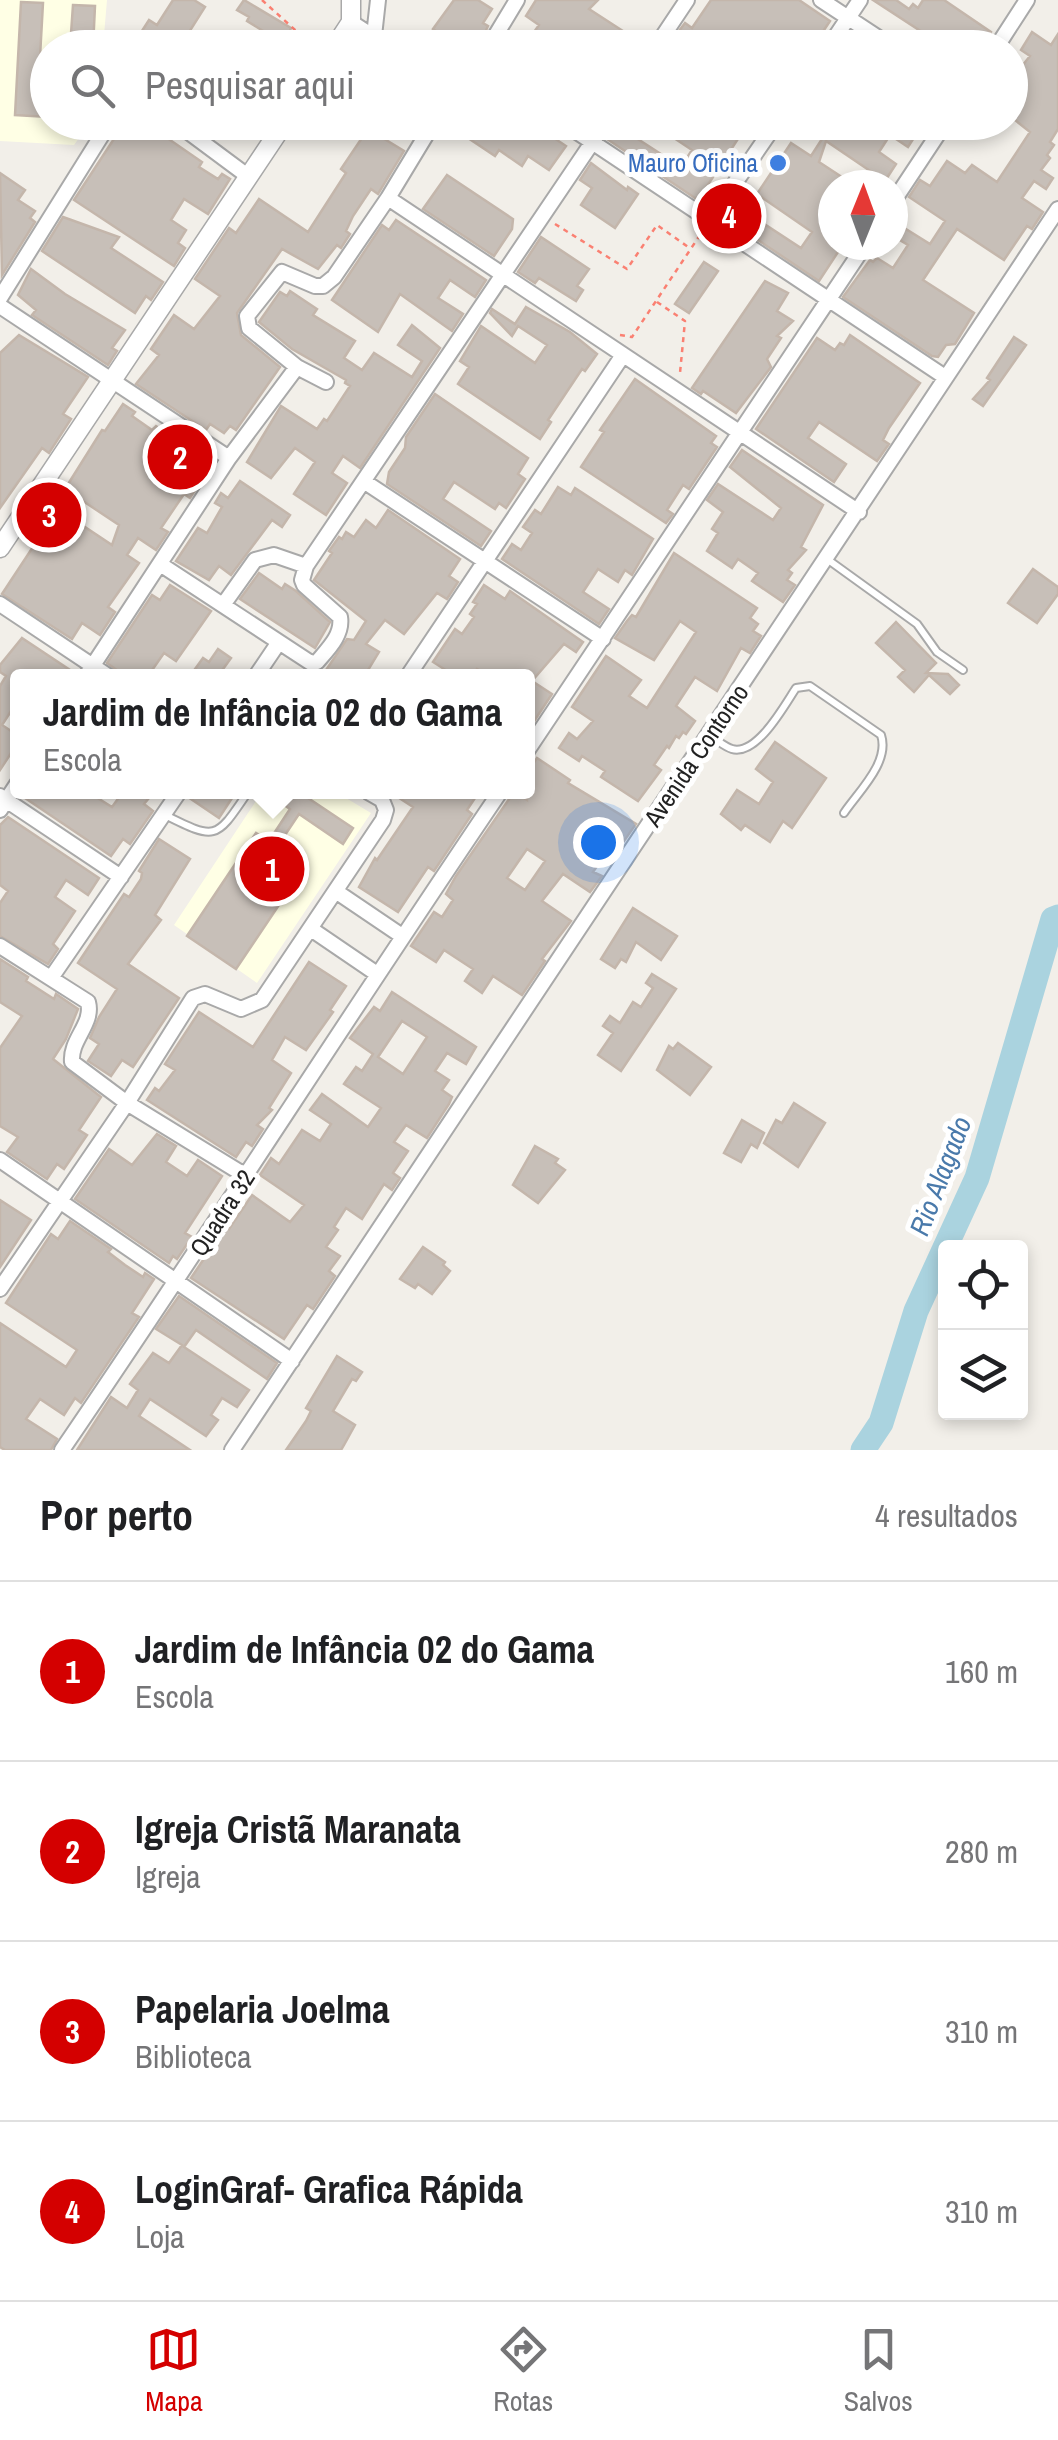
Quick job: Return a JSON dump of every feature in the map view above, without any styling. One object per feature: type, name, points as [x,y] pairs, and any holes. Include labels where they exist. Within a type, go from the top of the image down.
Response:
[{"type":"street","points":[[346,30],[352,22],[352,0]]},
{"type":"street","points":[[375,30],[378,0]]},
{"type":"street","points":[[499,30],[517,0]]},
{"type":"street","points":[[668,30],[687,0]]},
{"type":"street","points":[[822,0],[868,30]]},
{"type":"street","points":[[840,30],[860,0]]},
{"type":"street","points":[[1008,30],[1027,0]]},
{"type":"street","points":[[352,22],[365,30]]},
{"type":"street","points":[[0,298],[99,140]]},
{"type":"street","points":[[199,140],[249,177]]},
{"type":"street","points":[[0,548],[273,140]]},
{"type":"street","points":[[326,382],[297,366],[249,328],[247,316],[282,272],[324,286],[388,198],[423,140]]},
{"type":"street","points":[[589,140],[946,377]]},
{"type":"street","points":[[708,222],[764,140]]},
{"type":"street","points":[[908,179],[934,140]]},
{"type":"street","points":[[160,564],[314,664],[339,633],[340,617],[302,580],[306,566],[592,142]]},
{"type":"street","points":[[388,198],[858,512]]},
{"type":"street","name":"Avenida Contorno","points":[[232,1450],[1058,209]]},
{"type":"street","points":[[535,739],[855,260]]},
{"type":"street","points":[[0,306],[229,458]]},
{"type":"street","points":[[413,669],[617,351]]},
{"type":"street","points":[[90,669],[229,458],[297,366]]},
{"type":"street","points":[[365,482],[603,639]]},
{"type":"street","points":[[223,605],[255,560],[274,555],[306,566]]},
{"type":"street","points":[[0,604],[86,669]]},
{"type":"street","points":[[261,669],[279,642]]},
{"type":"street","points":[[51,978],[174,799]]},
{"type":"street","points":[[0,1289],[127,1103],[192,998],[205,994],[241,1009],[262,1000],[337,892],[386,810],[380,799]]},
{"type":"street","name":"Quadra 32","points":[[62,1450],[495,799]]},
{"type":"street","points":[[2,802],[121,876]]},
{"type":"street","points":[[337,892],[402,936]]},
{"type":"street","points":[[311,929],[377,974]]},
{"type":"street","points":[[0,946],[88,1002],[90,1015],[71,1054],[72,1062],[127,1103],[246,1176]]},
{"type":"street","points":[[0,1160],[292,1362]]},
{"type":"lane","points":[[827,560],[917,624],[937,652],[963,670]]},
{"type":"lane","points":[[710,735],[731,749],[744,750],[756,743],[796,688],[810,686],[880,735],[884,746],[882,758],[844,813]]},
{"type":"lane","points":[[164,814],[200,832],[211,833],[224,828],[243,799]]},
{"type":"path","points":[[262,0],[295,30]]},
{"type":"path","points":[[544,217],[626,268],[657,226],[691,248]]},
{"type":"path","points":[[617,351],[617,335],[632,336],[708,222]]},
{"type":"path","points":[[656,301],[686,321],[678,392]]},
{"type":"shaded area","points":[[0,0],[107,0],[104,30],[30,30],[30,140],[78,140],[74,145],[0,141]]},
{"type":"shaded area","points":[[257,799],[348,799],[371,813],[257,983],[174,925]]},
{"type":"building","points":[[173,0],[194,0],[205,7],[190,30],[143,30],[149,20],[157,25]]},
{"type":"building","points":[[244,0],[291,28],[261,30],[237,10]]},
{"type":"building","points":[[454,0],[478,0],[492,9],[483,23],[488,26],[486,30],[433,29]]},
{"type":"building","points":[[536,0],[598,0],[589,9],[621,30],[535,30],[539,25],[526,16]]},
{"type":"building","points":[[711,0],[799,0],[830,21],[824,30],[680,30],[685,23],[692,28]]},
{"type":"building","points":[[873,0],[896,0],[909,9],[913,4],[918,8],[923,0],[944,0],[988,30],[919,30]]},
{"type":"building","points":[[21,2],[43,3],[42,30],[30,30],[30,116],[15,115]]},
{"type":"building","points":[[73,5],[95,6],[94,30],[71,30]]},
{"type":"building","points":[[1032,32],[1051,45],[1058,34],[1058,129],[1050,142],[1054,145],[1047,155],[1050,158],[1041,170],[1053,178],[1046,189],[1034,181],[1022,198],[1043,212],[1032,229],[1027,226],[1004,260],[957,229],[923,280],[974,313],[955,344],[946,345],[938,357],[932,356],[843,297],[870,260],[880,260],[893,268],[898,260],[908,260],[908,230],[930,244],[945,221],[909,197],[920,180],[930,186],[947,161],[965,173],[972,165],[997,182],[1030,132],[1028,55]]},
{"type":"building","points":[[113,140],[170,140],[202,162],[199,167],[218,179],[222,174],[230,179],[208,214],[184,199],[171,220],[186,230],[178,243],[185,248],[174,266],[74,200]]},
{"type":"building","points":[[361,140],[386,140],[404,151],[378,194],[371,189],[353,216],[346,231],[350,234],[341,248],[337,245],[318,269],[282,249],[237,313],[241,335],[280,367],[236,430],[230,426],[224,433],[210,424],[206,430],[136,384],[159,355],[151,349],[174,315],[194,329],[220,296],[195,279],[229,228],[236,233],[259,199],[308,232],[346,173],[341,169]]},
{"type":"building","points":[[471,140],[557,140],[566,146],[549,170],[528,156],[522,166],[499,150],[495,156]]},
{"type":"building","points":[[608,140],[639,140],[681,167],[692,150],[677,140],[737,140],[698,200]]},
{"type":"building","points":[[821,140],[887,140],[879,152],[896,164],[892,170],[869,170],[826,141],[819,162],[831,170],[818,170],[818,260],[833,260],[819,281],[740,228],[749,214],[801,248],[812,232],[757,194],[791,143],[811,156]]},
{"type":"building","points":[[591,163],[638,194],[615,228],[581,205],[592,188],[580,180]]},
{"type":"building","points":[[0,173],[25,190],[18,200],[35,211],[30,218],[35,222],[2,275]]},
{"type":"building","points":[[447,175],[513,219],[512,229],[494,256],[423,209]]},
{"type":"building","points":[[63,217],[119,237],[111,248],[163,282],[151,300],[146,296],[135,313],[42,251]]},
{"type":"building","points":[[396,220],[486,280],[475,297],[450,280],[438,298],[463,314],[452,331],[400,294],[378,332],[332,300],[382,225],[389,230]]},
{"type":"building","points":[[541,237],[589,269],[577,286],[583,290],[576,301],[539,278],[535,283],[518,272]]},
{"type":"building","points":[[704,262],[718,271],[689,313],[675,304]]},
{"type":"building","points":[[31,269],[125,330],[112,348],[117,351],[108,365],[32,315],[36,310],[18,295]]},
{"type":"building","points":[[765,281],[788,293],[777,311],[793,321],[777,336],[781,338],[767,359],[771,367],[736,413],[692,388]]},
{"type":"building","points":[[290,291],[317,309],[313,315],[355,341],[344,358],[362,370],[374,353],[412,377],[422,361],[398,345],[412,325],[440,348],[360,468],[343,456],[332,473],[347,483],[326,515],[294,494],[315,462],[295,448],[271,478],[247,462],[281,406],[317,429],[324,419],[327,421],[350,386],[292,349],[259,322],[280,292],[287,296]]},
{"type":"building","points":[[526,307],[570,332],[597,354],[585,371],[582,369],[540,439],[458,384],[469,367],[460,361],[481,326],[535,363],[547,345],[518,326],[512,336],[490,313],[492,309],[515,324]]},
{"type":"building","points":[[19,335],[88,377],[63,414],[71,419],[49,453],[42,448],[0,508],[0,353]]},
{"type":"building","points":[[850,335],[920,383],[889,428],[883,440],[889,444],[877,461],[819,422],[808,438],[846,464],[834,482],[756,429],[817,338],[835,350]]},
{"type":"building","points":[[1014,337],[1026,345],[983,406],[973,399],[990,380],[987,378]]},
{"type":"building","points":[[635,379],[716,436],[711,443],[717,447],[689,489],[683,485],[667,510],[673,514],[666,523],[581,467],[604,432],[600,430]]},
{"type":"building","points":[[435,394],[528,458],[518,474],[525,479],[506,508],[499,503],[495,509],[454,482],[443,499],[491,531],[481,546],[387,484],[389,472],[405,448],[406,437]]},
{"type":"building","points":[[123,404],[152,430],[156,426],[169,435],[171,432],[206,460],[195,476],[201,481],[190,498],[184,494],[161,528],[168,532],[156,550],[138,538],[127,555],[139,563],[108,607],[115,612],[100,635],[82,623],[72,639],[2,594],[58,509],[112,545],[119,525],[65,489]]},
{"type":"building","points":[[742,450],[823,505],[801,547],[806,550],[788,570],[792,573],[787,580],[795,585],[783,602],[752,581],[758,573],[738,559],[732,568],[707,551],[718,533],[712,529],[723,512],[707,500],[718,484],[773,520],[781,508],[730,467]]},
{"type":"building","points":[[240,481],[290,515],[282,527],[272,520],[231,575],[219,566],[209,580],[176,561],[198,528],[207,533],[222,507],[215,503],[221,493],[228,498]]},
{"type":"building","points":[[558,487],[571,495],[575,488],[653,539],[632,575],[625,570],[618,582],[598,569],[583,592],[609,609],[599,624],[502,559],[512,544],[521,550],[532,533],[523,527],[535,510],[541,514]]},
{"type":"building","points":[[388,510],[460,559],[449,576],[458,582],[447,599],[437,593],[404,634],[385,620],[366,644],[379,652],[369,669],[327,669],[347,639],[354,640],[366,621],[314,580],[339,537],[342,539],[346,532],[354,537],[366,520],[376,528]]},
{"type":"building","points":[[674,553],[757,608],[750,618],[758,624],[753,631],[761,636],[750,653],[741,648],[717,691],[695,677],[676,706],[695,721],[686,734],[676,736],[667,746],[654,765],[661,770],[638,801],[601,777],[605,771],[582,756],[579,761],[559,748],[569,733],[577,739],[593,721],[572,707],[606,656],[641,680],[629,696],[647,708],[696,632],[680,621],[654,660],[615,638],[632,615],[636,617]]},
{"type":"building","points":[[1033,569],[1058,587],[1058,594],[1037,623],[1008,603]]},
{"type":"building","points":[[259,573],[282,589],[285,584],[296,591],[330,622],[315,648],[240,599]]},
{"type":"building","points":[[170,585],[211,611],[176,661],[164,653],[153,669],[115,669],[107,663],[152,595],[160,600]]},
{"type":"building","points":[[484,585],[505,599],[510,591],[583,642],[576,652],[564,644],[535,678],[535,669],[444,669],[433,662],[455,629],[462,634],[474,617],[470,614],[477,604],[473,602]]},
{"type":"building","points":[[896,622],[936,663],[926,673],[948,674],[959,685],[950,694],[929,675],[914,692],[898,677],[905,670],[876,643]]},
{"type":"building","points":[[22,638],[68,669],[10,669],[10,713],[2,725],[10,730],[10,755],[0,770],[0,686],[6,676],[0,672],[0,665]]},
{"type":"building","points":[[218,649],[231,658],[223,669],[195,669],[203,658],[209,662]]},
{"type":"building","points":[[535,683],[552,694],[535,720]]},
{"type":"building","points":[[775,742],[826,778],[792,828],[783,821],[770,842],[745,825],[741,830],[721,814],[737,790],[759,804],[773,782],[756,769]]},
{"type":"building","points":[[537,758],[570,780],[568,783],[636,824],[624,841],[601,825],[589,842],[606,853],[593,872],[602,876],[590,892],[563,874],[542,901],[571,921],[542,959],[545,961],[522,995],[493,976],[482,993],[465,981],[473,969],[444,950],[436,962],[411,946],[434,912],[442,917],[453,900],[446,894],[456,876],[509,799],[535,799]],"holes":[[[527,849],[545,861],[525,890],[507,878]]]},
{"type":"building","points":[[26,799],[99,799],[112,807],[118,799],[148,799],[144,804],[153,811],[130,844],[123,839],[111,856]]},
{"type":"building","points":[[191,799],[231,799],[219,818]]},
{"type":"building","points":[[275,799],[310,799],[353,828],[343,844],[299,814],[277,847],[305,866],[236,969],[187,936],[256,833],[269,841],[290,809]]},
{"type":"building","points":[[401,799],[474,799],[467,810],[472,814],[434,871],[428,867],[398,912],[359,887],[413,807]]},
{"type":"building","points":[[8,817],[99,878],[88,895],[66,880],[55,897],[75,911],[53,944],[58,949],[48,964],[0,936],[0,903],[8,891],[0,885],[0,825]]},
{"type":"building","points":[[159,839],[190,859],[155,915],[161,920],[128,964],[179,998],[133,1067],[122,1060],[111,1076],[88,1061],[99,1044],[90,1038],[117,989],[78,963],[124,894],[129,897],[141,879],[139,871]]},
{"type":"building","points":[[633,908],[677,936],[661,960],[636,942],[626,962],[621,959],[615,968],[601,959]]},
{"type":"building","points":[[0,959],[54,999],[56,994],[78,1009],[53,1059],[101,1097],[79,1130],[87,1135],[64,1169],[57,1164],[47,1179],[7,1152],[18,1137],[0,1126],[0,1048],[22,1016],[0,1002]]},
{"type":"building","points":[[309,962],[346,986],[306,1050],[285,1037],[272,1060],[291,1073],[269,1108],[272,1110],[257,1125],[263,1129],[252,1146],[246,1142],[236,1157],[147,1100],[175,1070],[165,1064],[199,1012],[253,1047]]},
{"type":"building","points":[[652,974],[676,989],[621,1071],[598,1055],[613,1033],[603,1026],[610,1016],[620,1023],[633,1002],[641,1007],[653,988],[646,983]]},
{"type":"building","points":[[392,992],[476,1047],[466,1064],[447,1053],[435,1071],[449,1080],[442,1090],[452,1097],[449,1104],[427,1138],[406,1125],[394,1142],[408,1151],[393,1173],[400,1178],[392,1190],[384,1184],[362,1219],[346,1208],[326,1247],[340,1256],[329,1271],[335,1276],[313,1309],[307,1305],[284,1339],[191,1278],[252,1195],[290,1222],[304,1205],[260,1175],[271,1158],[279,1164],[302,1130],[320,1141],[331,1124],[310,1110],[322,1094],[368,1127],[381,1108],[344,1084],[356,1067],[362,1071],[373,1054],[350,1038],[374,1007],[380,1011]],"holes":[[[402,1021],[427,1037],[403,1074],[378,1057]]]},
{"type":"building","points":[[678,1043],[711,1067],[690,1095],[657,1070],[669,1046],[673,1049]]},
{"type":"building","points":[[794,1103],[825,1123],[798,1167],[764,1143],[776,1120],[782,1123]]},
{"type":"building","points":[[742,1120],[764,1133],[757,1148],[751,1144],[741,1162],[724,1153]]},
{"type":"building","points":[[157,1134],[176,1146],[166,1162],[187,1176],[198,1160],[222,1176],[185,1233],[192,1237],[177,1259],[173,1256],[169,1263],[75,1199],[109,1149],[132,1165]]},
{"type":"building","points":[[535,1146],[558,1159],[555,1163],[565,1170],[538,1203],[513,1185]]},
{"type":"building","points":[[0,1200],[31,1220],[0,1267]]},
{"type":"building","points":[[70,1221],[111,1249],[108,1252],[125,1265],[154,1279],[132,1313],[139,1317],[81,1403],[75,1398],[64,1415],[40,1399],[26,1419],[57,1439],[51,1450],[5,1450],[0,1447],[0,1323],[66,1367],[77,1350],[6,1303],[51,1234],[58,1239]]},
{"type":"building","points":[[423,1247],[445,1262],[443,1265],[450,1271],[432,1294],[418,1284],[415,1288],[400,1279]]},
{"type":"building","points":[[179,1296],[277,1363],[267,1379],[196,1330],[184,1347],[249,1390],[237,1407],[222,1398],[211,1415],[218,1420],[206,1436],[150,1399],[139,1416],[190,1450],[77,1450],[111,1397],[127,1408],[138,1390],[130,1384],[153,1353],[169,1363],[182,1345],[156,1329]]},
{"type":"building","points":[[337,1356],[362,1372],[356,1381],[352,1379],[333,1411],[355,1425],[341,1450],[286,1450],[306,1421],[311,1411],[306,1408]]},
{"type":"waterway","name":"Rio Alagado","points":[[863,1450],[881,1423],[916,1311],[977,1178],[1053,919],[1058,917]]},
{"type":"place","name":"Mauro Oficina","points":[[778,163]]},
{"type":"place","name":"LoginGraf- Grafica Rápida","points":[[729,216]]},
{"type":"place","name":"Igreja Cristã Maranata","points":[[180,457]]},
{"type":"place","name":"Papelaria Joelma","points":[[49,515]]},
{"type":"place","name":"Jardim de Infância 02 do Gama","points":[[272,869]]}]
